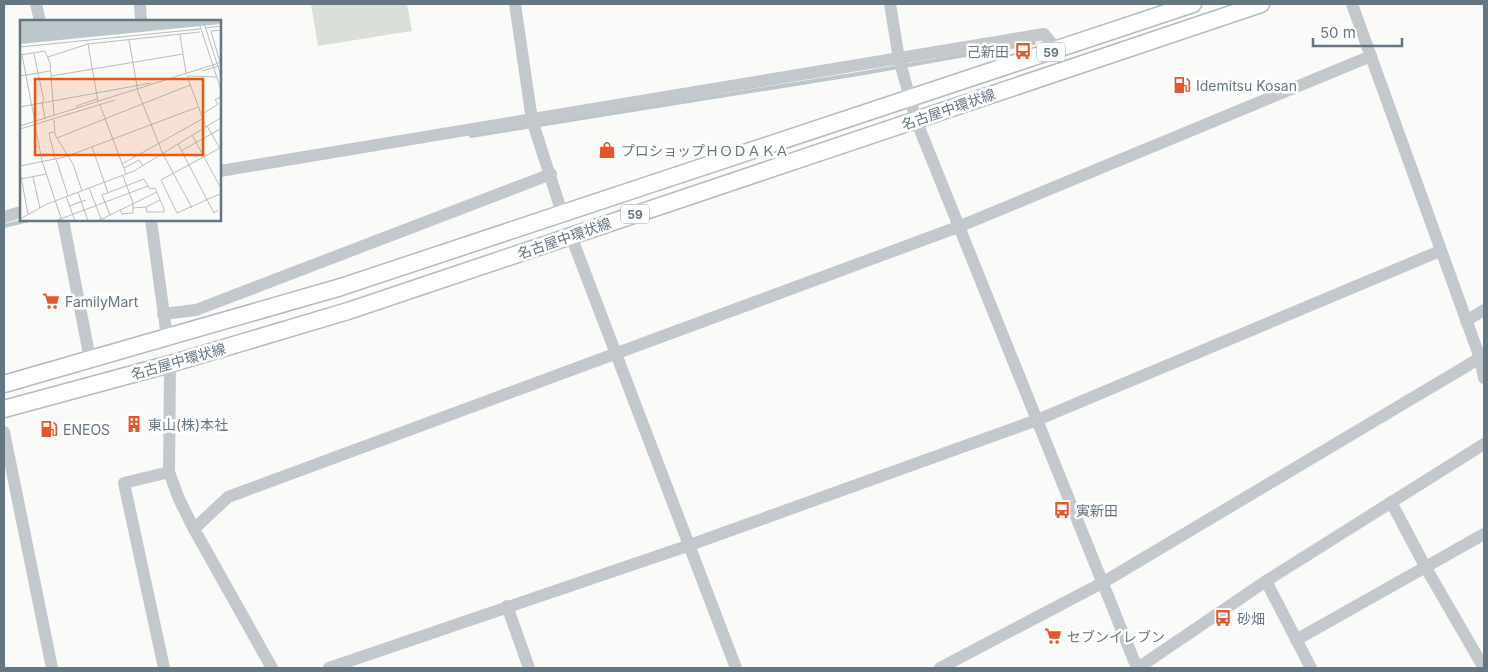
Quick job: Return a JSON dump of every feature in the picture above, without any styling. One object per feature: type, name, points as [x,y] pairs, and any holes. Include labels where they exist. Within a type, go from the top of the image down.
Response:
[{"type":"main road","name":"名古屋中環状線","points":[[4,384],[340,287],[1193,4]]},
{"type":"main road","name":"名古屋中環状線","points":[[4,409],[170,364],[348,311],[1262,4]]},
{"type":"street","points":[[36,4],[40,20]]},
{"type":"street","points":[[140,4],[141,20]]},
{"type":"street","points":[[515,4],[533,124],[551,174],[562,213]]},
{"type":"street","points":[[890,4],[908,99],[1137,668],[1266,582],[1484,444]]},
{"type":"street","points":[[1352,4],[1480,358],[1484,378]]},
{"type":"street","points":[[221,171],[533,124],[900,64],[1044,34],[1057,50]]},
{"type":"street","points":[[194,528],[228,497],[958,227],[1370,56]]},
{"type":"street","points":[[163,314],[196,310],[551,174]]},
{"type":"street","points":[[4,217],[20,212]]},
{"type":"street","points":[[63,221],[90,359]]},
{"type":"street","points":[[151,221],[167,337]]},
{"type":"street","points":[[571,236],[687,546],[736,668]]},
{"type":"street","points":[[329,668],[687,546],[1037,420],[1440,251]]},
{"type":"street","points":[[1466,321],[1484,310]]},
{"type":"street","points":[[940,668],[1102,583],[1480,358]]},
{"type":"street","points":[[170,364],[169,472],[194,528],[272,668]]},
{"type":"street","points":[[4,432],[52,668]]},
{"type":"street","points":[[164,668],[124,484],[169,472]]},
{"type":"street","points":[[1391,502],[1426,568],[1484,668]]},
{"type":"street","points":[[1296,640],[1484,534]]},
{"type":"street","points":[[1266,582],[1311,668]]},
{"type":"street","points":[[507,606],[529,668]]},
{"type":"shaded area","points":[[311,4],[407,4],[412,31],[318,46]]},
{"type":"waterway","points":[[471,136],[864,73],[1034,43]]},
{"type":"waterway","points":[[4,226],[25,221]]},
{"type":"place","name":"己新田","points":[[1023,51]]},
{"type":"place","name":"Idemitsu Kosan","points":[[1182,85]]},
{"type":"place","name":"プロショップＨＯＤＡＫＡ","points":[[607,150]]},
{"type":"place","name":"FamilyMart","points":[[51,301]]},
{"type":"place","name":"東山(株)本社","points":[[134,424]]},
{"type":"place","name":"ENEOS","points":[[49,429]]},
{"type":"place","name":"寅新田","points":[[1062,510]]},
{"type":"place","name":"砂畑","points":[[1223,618]]},
{"type":"place","name":"セブンイレブン","points":[[1053,636]]}]
